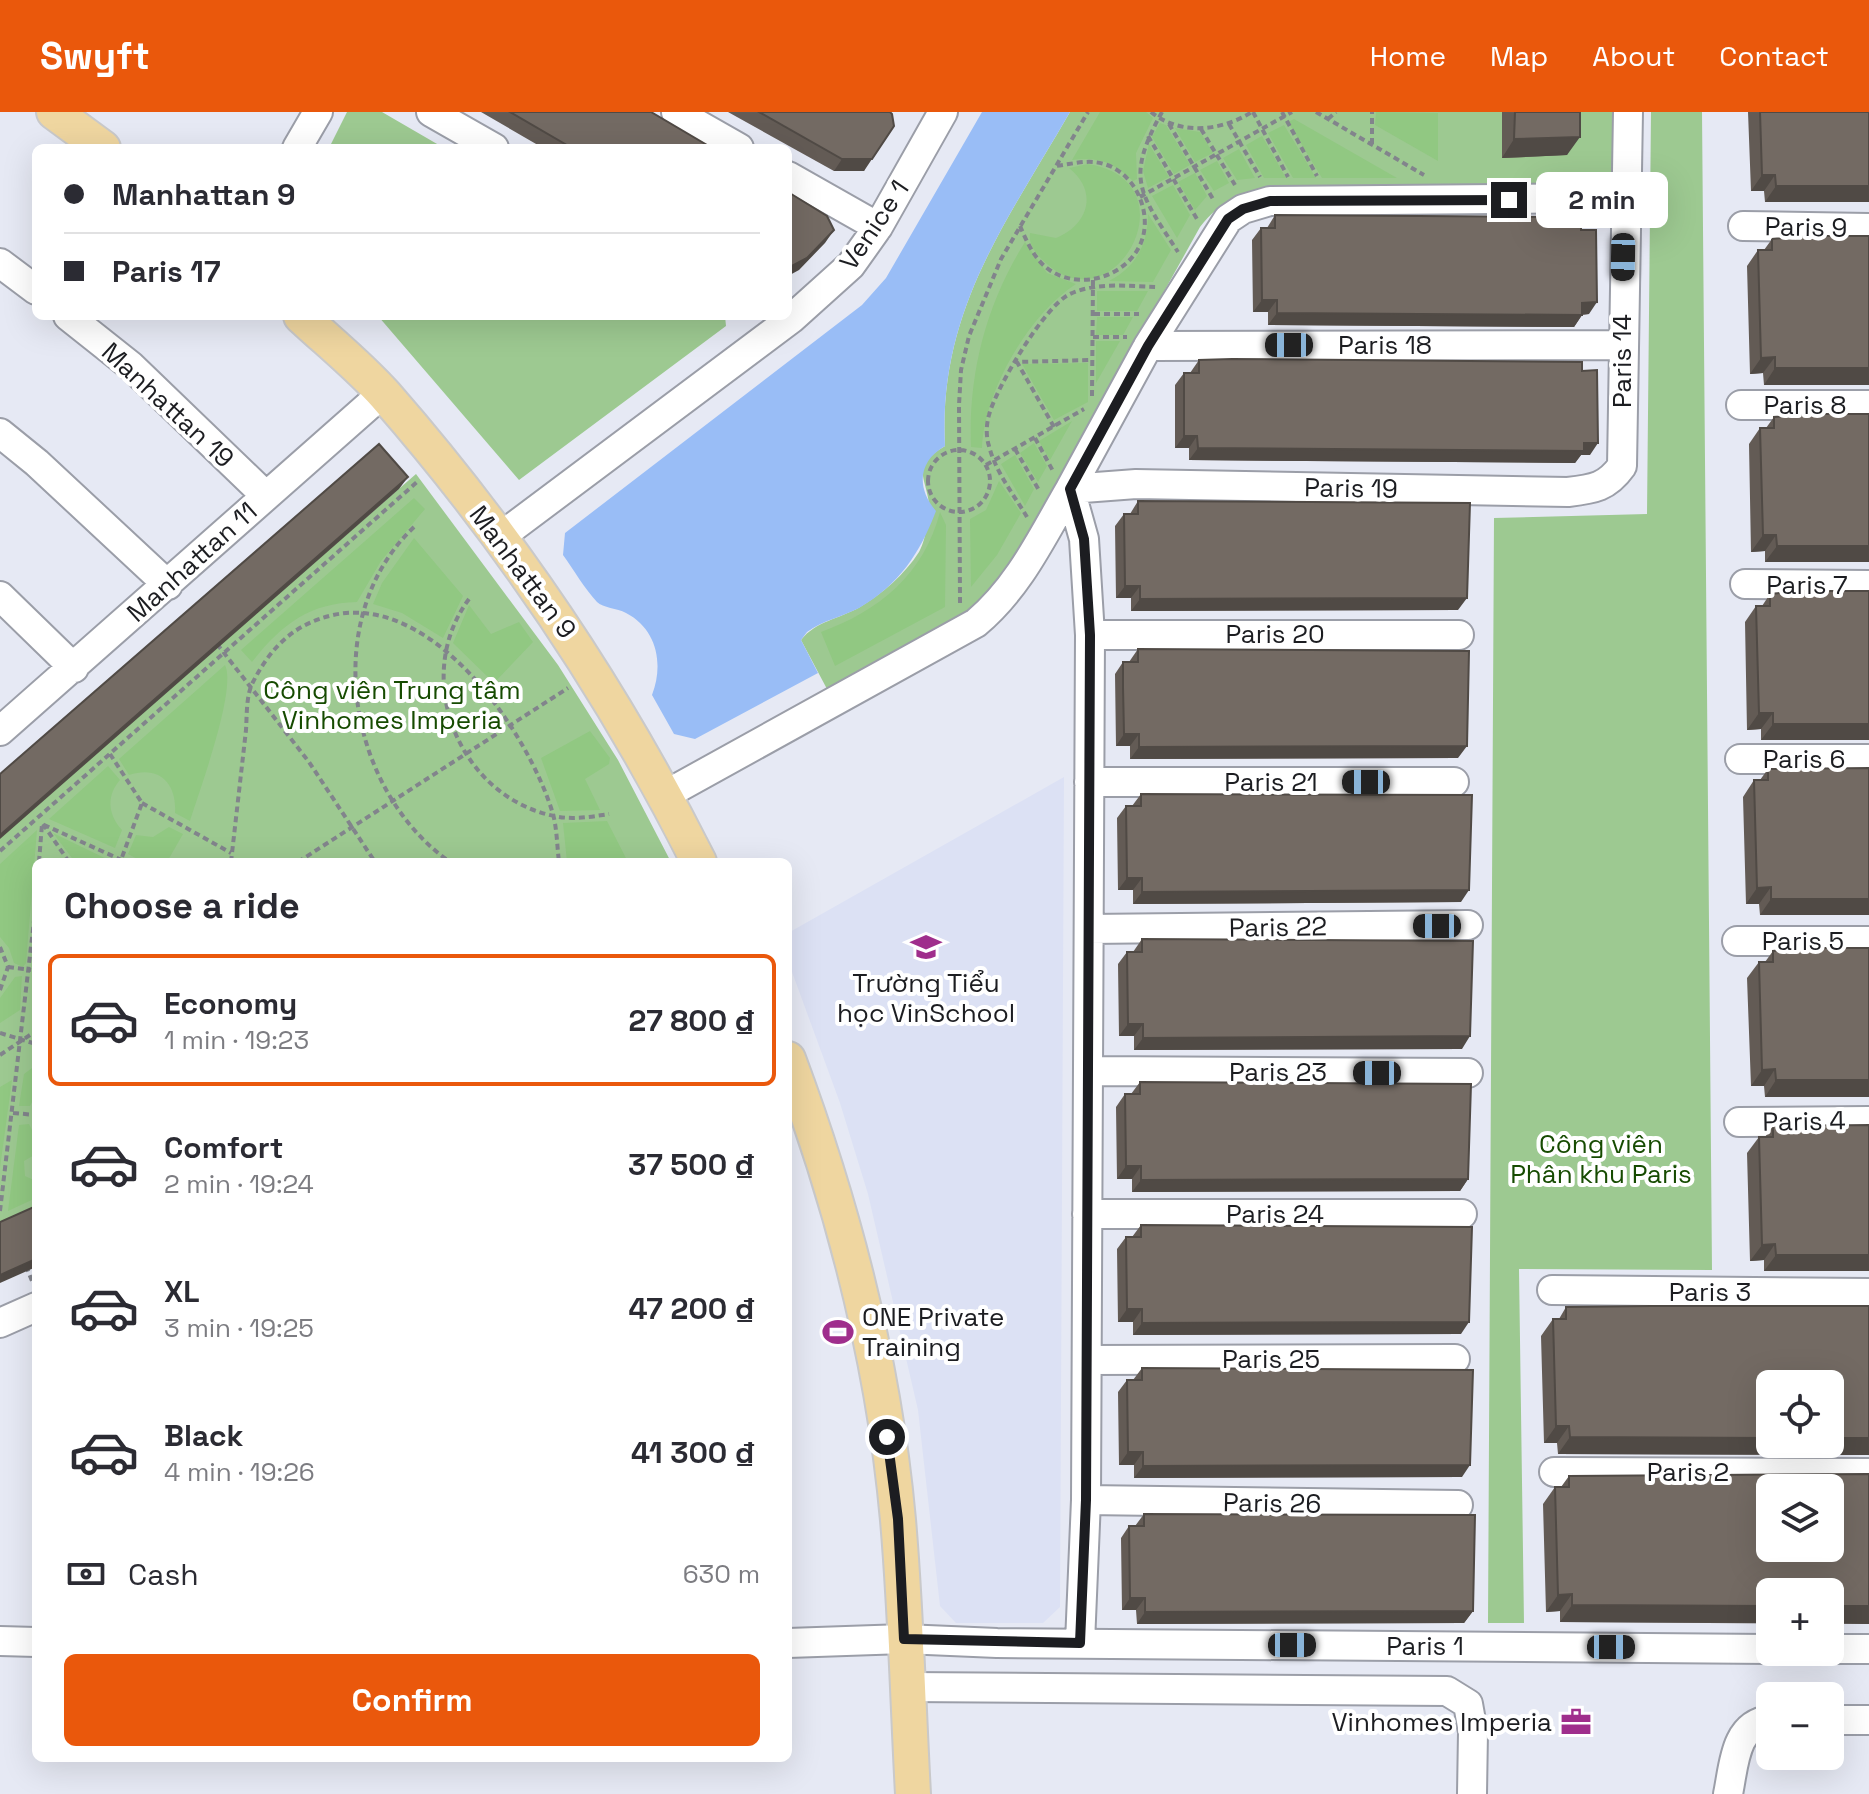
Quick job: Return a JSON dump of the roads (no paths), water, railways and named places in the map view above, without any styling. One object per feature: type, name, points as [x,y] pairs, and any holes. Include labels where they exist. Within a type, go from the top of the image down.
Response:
[{"type":"main road","points":[[72,117],[99,144]]},
{"type":"main road","name":"Manhattan 9","points":[[305,320],[383,393],[500,537],[583,654],[665,795],[697,858]]},
{"type":"main road","points":[[792,1070],[821,1150],[869,1338],[898,1519],[913,1794]]},
{"type":"street","points":[[299,144],[318,112]]},
{"type":"street","points":[[431,112],[487,144]]},
{"type":"street","points":[[676,112],[732,144]]},
{"type":"street","name":"Paris 14","points":[[1622,466],[1624,198],[1628,112]]},
{"type":"street","name":"Venice 1","points":[[792,314],[851,265],[878,227],[939,113]]},
{"type":"street","points":[[792,178],[878,227]]},
{"type":"street","points":[[665,795],[976,623],[998,605],[1018,580],[1062,481],[1139,342],[1228,219],[1243,209],[1270,201],[1624,198]]},
{"type":"street","name":"Paris 9","points":[[1743,226],[1869,228]]},
{"type":"street","points":[[0,263],[32,287]]},
{"type":"street","name":"Manhattan 19","points":[[73,320],[131,366],[266,496]]},
{"type":"street","name":"Venice 1","points":[[500,537],[785,320]]},
{"type":"street","name":"Paris 18","points":[[1139,342],[1622,345]]},
{"type":"street","name":"Manhattan 11","points":[[0,731],[383,393]]},
{"type":"street","name":"Paris 8","points":[[1741,405],[1869,405]]},
{"type":"street","points":[[0,433],[37,463],[168,585]]},
{"type":"street","name":"Paris 19","points":[[1062,481],[1568,492],[1597,488],[1611,482],[1622,466]]},
{"type":"street","points":[[1062,481],[1084,539],[1090,635],[1086,1500],[1080,1643]]},
{"type":"street","name":"Paris 7","points":[[1745,584],[1869,585]]},
{"type":"street","points":[[0,596],[74,668]]},
{"type":"street","name":"Paris 20","points":[[1090,635],[1459,635]]},
{"type":"street","name":"Paris 6","points":[[1740,759],[1869,759]]},
{"type":"street","name":"Paris 21","points":[[1089,782],[1454,782]]},
{"type":"street","name":"Paris 22","points":[[1089,929],[1468,925]]},
{"type":"street","name":"Paris 5","points":[[1737,941],[1869,941]]},
{"type":"street","name":"Paris 23","points":[[1088,1071],[1468,1073]]},
{"type":"street","name":"Paris 4","points":[[1739,1122],[1869,1121]]},
{"type":"street","name":"Paris 24","points":[[1087,1214],[1462,1214]]},
{"type":"street","name":"Paris 3","points":[[1552,1290],[1869,1293]]},
{"type":"street","points":[[0,1323],[32,1296]]},
{"type":"street","name":"Paris 25","points":[[1087,1360],[1455,1359]]},
{"type":"street","name":"Paris 2","points":[[1554,1472],[1869,1473]]},
{"type":"street","name":"Paris 26","points":[[1086,1500],[1458,1505]]},
{"type":"street","name":"Paris 1","points":[[792,1643],[904,1639],[1756,1649]]},
{"type":"street","points":[[0,1661],[0,1644],[32,1642]]},
{"type":"street","points":[[1844,1649],[1869,1649]]},
{"type":"street","points":[[907,1687],[1447,1691],[1468,1704],[1473,1732],[1472,1794]]},
{"type":"street","points":[[1844,1720],[1869,1720]]},
{"type":"street","points":[[1728,1794],[1739,1739],[1756,1726]]},
{"type":"water","points":[[982,112],[1070,112],[1000,231],[965,310],[953,352],[946,397],[945,446],[929,460],[923,476],[925,494],[936,511],[923,541],[906,567],[886,589],[859,608],[807,632],[801,640],[818,673],[695,739],[674,734],[652,695],[657,660],[651,638],[637,620],[600,604],[592,597],[563,555],[565,533],[862,305],[886,278]]},
{"type":"place","name":"Trường Tiểu học VinSchool","points":[[926,947]]},
{"type":"place","name":"ONE Private Training","points":[[838,1332]]},
{"type":"place","name":"Vinhomes Imperia","points":[[1576,1722]]},
{"type":"park label","name":"Công viên Trung tâm Vinhomes Imperia","points":[[392,705]]},
{"type":"park label","name":"Công viên Phân khu Paris","points":[[1601,1159]]}]
